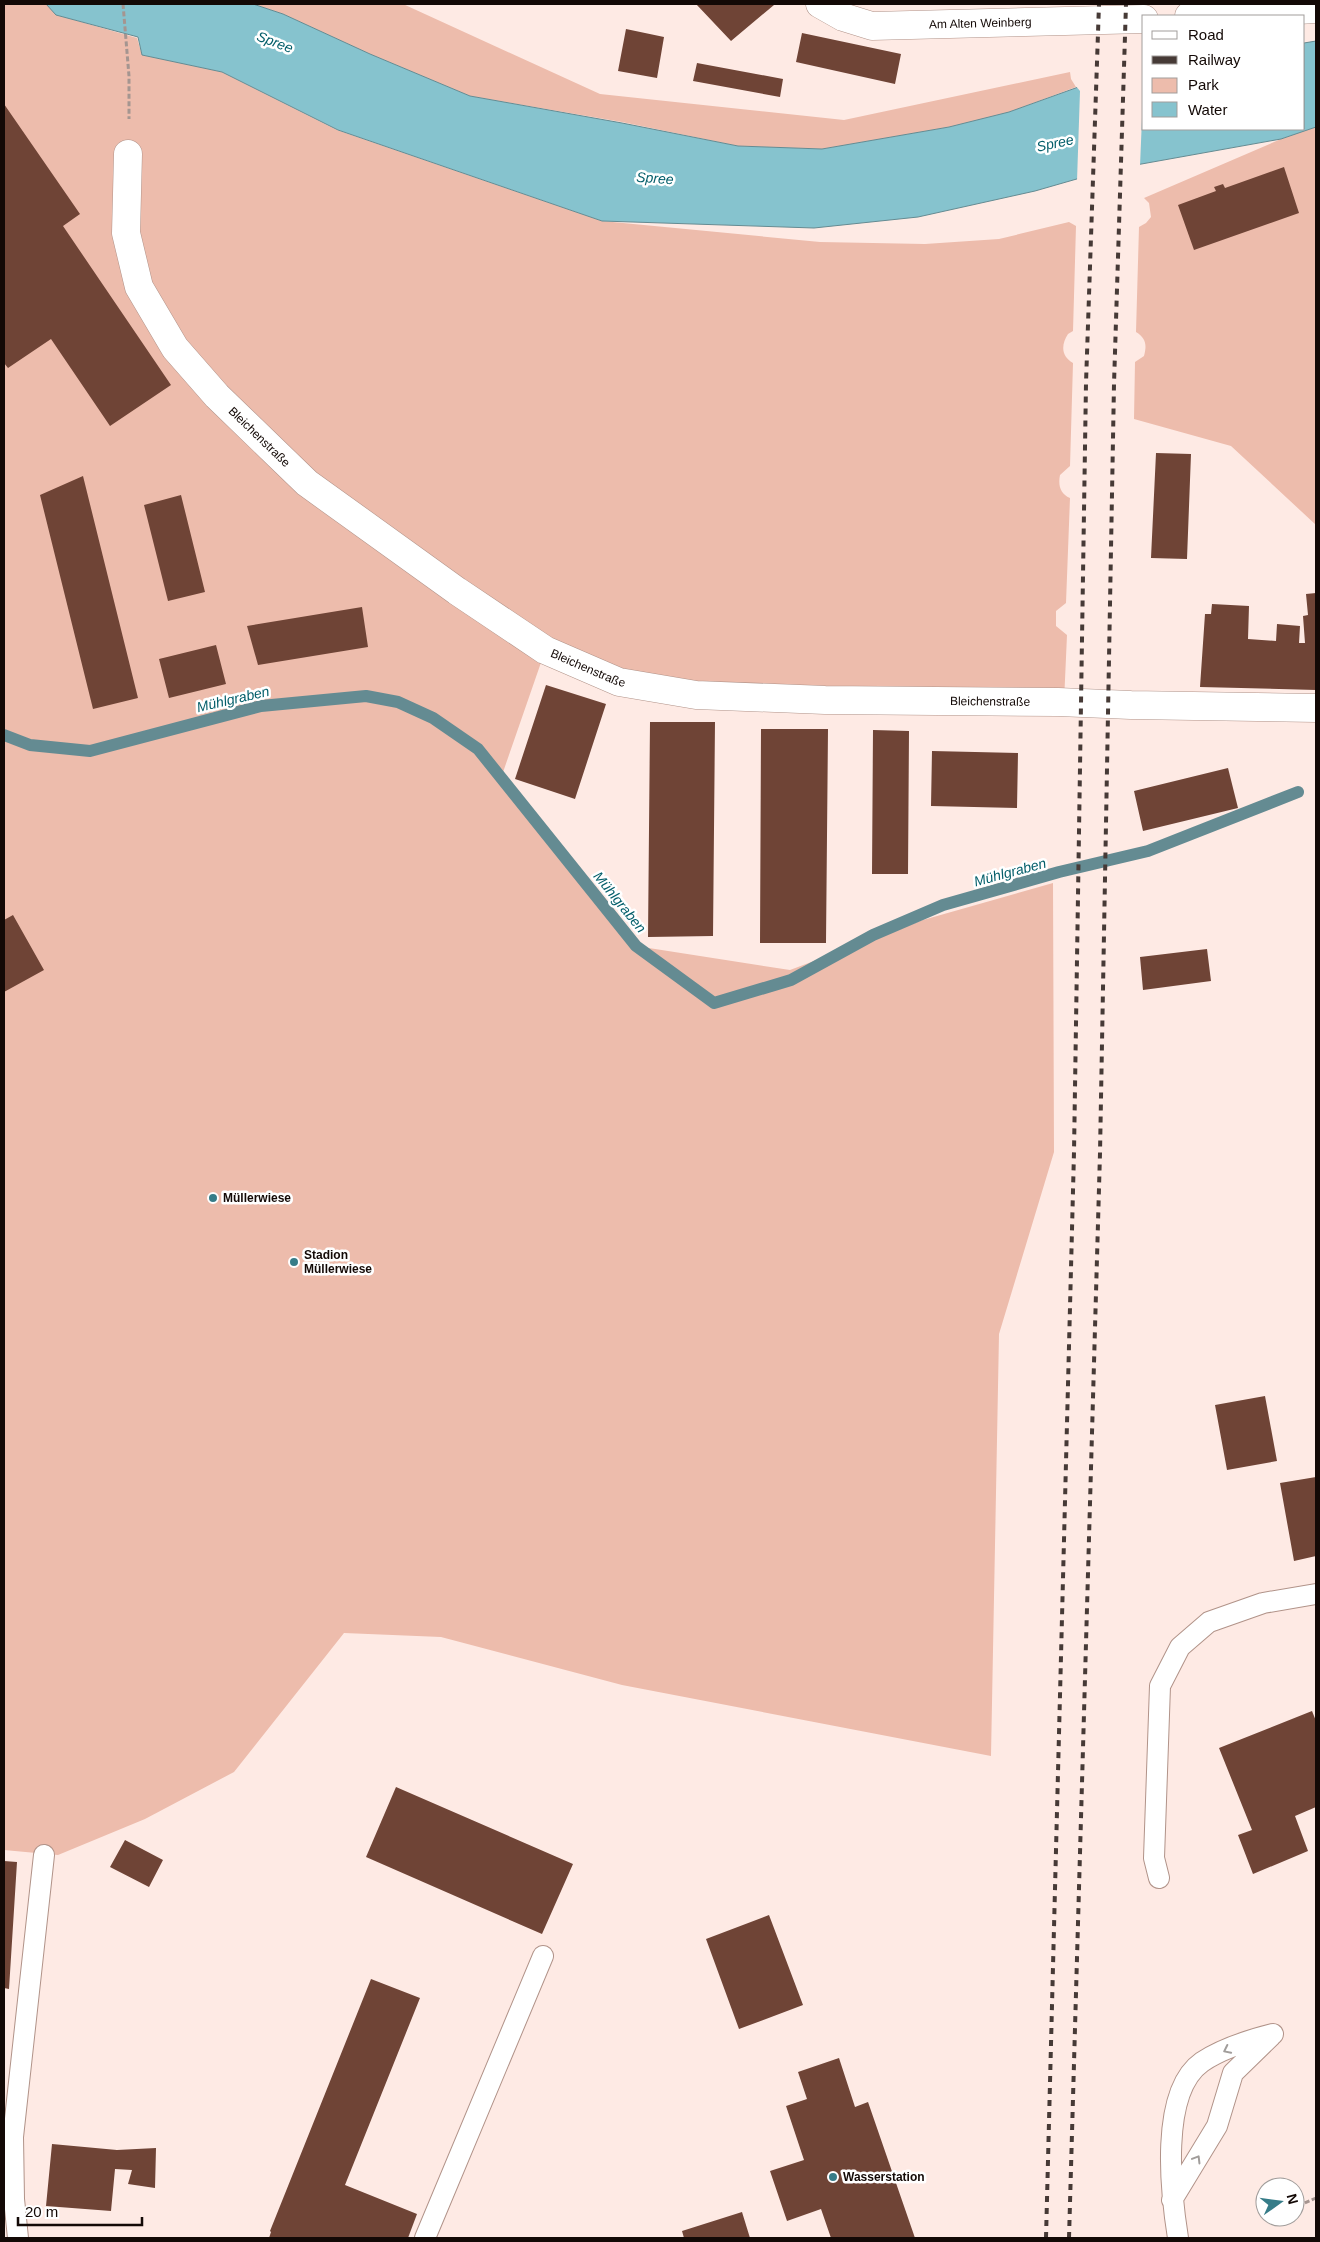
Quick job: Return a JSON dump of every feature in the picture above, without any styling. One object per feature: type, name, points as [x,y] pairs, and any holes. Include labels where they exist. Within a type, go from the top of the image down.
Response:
[{"type":"street","name":"Am Alten Weinberg","points":[[820,4],[843,17],[872,26],[1142,20]]},
{"type":"street","points":[[1207,15],[1316,9]]},
{"type":"street","name":"Bleichenstraße","points":[[128,154],[126,233],[139,287],[175,348],[218,396],[307,483],[457,591],[545,650],[619,682],[696,695],[825,700],[1058,702],[1131,706],[1316,708]]},
{"type":"lane","points":[[1159,1878],[1154,1858],[1160,1686],[1180,1647],[1208,1622],[1263,1602],[1316,1594]]},
{"type":"lane","points":[[18,2238],[14,2199],[14,2137],[44,1855]]},
{"type":"lane","points":[[424,2238],[542,1956]]},
{"type":"lane","points":[[1172,2200],[1217,2126],[1233,2073],[1273,2034],[1243,2042],[1201,2063],[1187,2080],[1177,2101],[1171,2141],[1172,2200],[1178,2238]]},
{"type":"path","points":[[123,4],[128,63],[128,154]]},
{"type":"green space","points":[[4,4],[46,4],[57,15],[137,38],[142,55],[222,72],[337,130],[602,221],[820,242],[925,244],[999,239],[1069,222],[1076,226],[1073,331],[1068,334],[1063,346],[1064,354],[1073,363],[1070,466],[1060,475],[1059,482],[1062,492],[1070,498],[1066,603],[1056,611],[1056,626],[1067,635],[1064,702],[696,695],[545,651],[501,778],[636,946],[790,970],[923,920],[1053,883],[1054,1152],[999,1334],[991,1756],[622,1685],[441,1637],[344,1633],[234,1772],[145,1819],[58,1855],[4,1850]]},
{"type":"green space","points":[[253,4],[403,4],[600,94],[844,120],[1070,72],[1071,79],[1076,87],[1009,112],[949,127],[822,149],[738,146],[622,122],[470,96],[370,54],[283,14]]},
{"type":"green space","points":[[1316,127],[1316,525],[1231,446],[1134,419],[1135,362],[1144,356],[1145,348],[1144,339],[1136,332],[1139,227],[1151,217],[1149,203],[1144,198],[1281,139]]},
{"type":"water","name":"Spree","points":[[46,4],[253,4],[283,14],[370,54],[470,96],[738,146],[822,149],[949,127],[1009,112],[1095,81],[1142,73],[1142,130],[1305,130],[1305,43],[1316,41],[1316,127],[1281,139],[1108,170],[1035,191],[918,217],[814,228],[602,221],[338,130],[222,72],[142,55],[138,37],[56,15]]},
{"type":"pier","points":[[1142,70],[1140,166],[1077,181],[1080,91],[1075,85],[1094,78]]},
{"type":"building","points":[[696,4],[773,4],[774,5],[731,41]]},
{"type":"building","points":[[626,29],[664,37],[657,78],[618,71]]},
{"type":"building","points":[[802,33],[901,54],[895,84],[796,62]]},
{"type":"building","points":[[697,63],[783,79],[780,97],[693,81]]},
{"type":"building","points":[[4,104],[80,214],[63,226],[171,385],[110,426],[51,339],[8,368],[4,363]]},
{"type":"building","points":[[1284,167],[1299,213],[1194,250],[1178,205],[1216,191],[1214,187],[1223,184],[1225,188]]},
{"type":"building","points":[[1156,453],[1191,454],[1187,559],[1151,558]]},
{"type":"building","points":[[83,476],[138,698],[93,709],[40,495]]},
{"type":"building","points":[[181,495],[205,592],[168,601],[144,505]]},
{"type":"building","points":[[1316,593],[1316,690],[1200,687],[1205,614],[1211,614],[1212,604],[1249,606],[1248,639],[1276,641],[1277,624],[1300,626],[1299,643],[1305,643],[1303,616],[1308,615],[1306,594]]},
{"type":"building","points":[[362,607],[368,647],[258,665],[247,626]]},
{"type":"building","points":[[216,645],[226,684],[169,698],[159,659]]},
{"type":"building","points":[[546,685],[606,704],[575,799],[515,779]]},
{"type":"building","points":[[650,722],[715,722],[713,936],[648,937]]},
{"type":"building","points":[[761,729],[828,729],[826,943],[760,943]]},
{"type":"building","points":[[873,730],[909,731],[908,874],[872,874]]},
{"type":"building","points":[[932,751],[1018,753],[1017,808],[931,806]]},
{"type":"building","points":[[1228,768],[1238,808],[1143,831],[1134,791]]},
{"type":"building","points":[[13,915],[44,970],[4,992],[4,920]]},
{"type":"building","points":[[1207,949],[1211,981],[1143,990],[1140,957]]},
{"type":"building","points":[[1265,1396],[1277,1461],[1227,1470],[1215,1405]]},
{"type":"building","points":[[1316,1477],[1316,1556],[1294,1561],[1280,1483]]},
{"type":"building","points":[[1312,1711],[1316,1721],[1316,1807],[1295,1816],[1308,1851],[1253,1874],[1238,1835],[1252,1830],[1219,1748]]},
{"type":"building","points":[[396,1787],[573,1864],[542,1934],[366,1857]]},
{"type":"building","points":[[125,1840],[163,1860],[149,1887],[110,1867]]},
{"type":"building","points":[[4,1861],[17,1862],[9,1989],[4,1988]]},
{"type":"building","points":[[769,1915],[803,2005],[739,2029],[706,1939]]},
{"type":"building","points":[[371,1979],[420,1998],[345,2185],[417,2214],[408,2238],[269,2238],[270,2231]]},
{"type":"building","points":[[839,2058],[855,2107],[868,2102],[915,2238],[831,2238],[821,2209],[787,2221],[770,2171],[804,2160],[786,2106],[807,2099],[798,2072]]},
{"type":"building","points":[[52,2144],[117,2150],[156,2148],[155,2188],[128,2184],[132,2170],[115,2169],[111,2211],[46,2206]]},
{"type":"building","points":[[742,2212],[750,2238],[684,2238],[682,2231]]},
{"type":"waterway","name":"Mühlgraben","points":[[4,735],[30,745],[90,751],[261,706],[366,696],[398,702],[433,718],[478,749],[636,946],[714,1003],[791,980],[873,935],[943,905],[1059,872],[1148,851],[1298,792]]},
{"type":"railway","points":[[1046,2238],[1074,1152],[1086,383],[1099,4]]},
{"type":"railway","points":[[1069,2238],[1100,1153],[1114,384],[1126,4]]},
{"type":"place","name":"Müllerwiese","points":[[213,1198]]},
{"type":"place","name":"Stadion Müllerwiese","points":[[294,1262]]},
{"type":"place","name":"Wasserstation","points":[[833,2177]]}]
